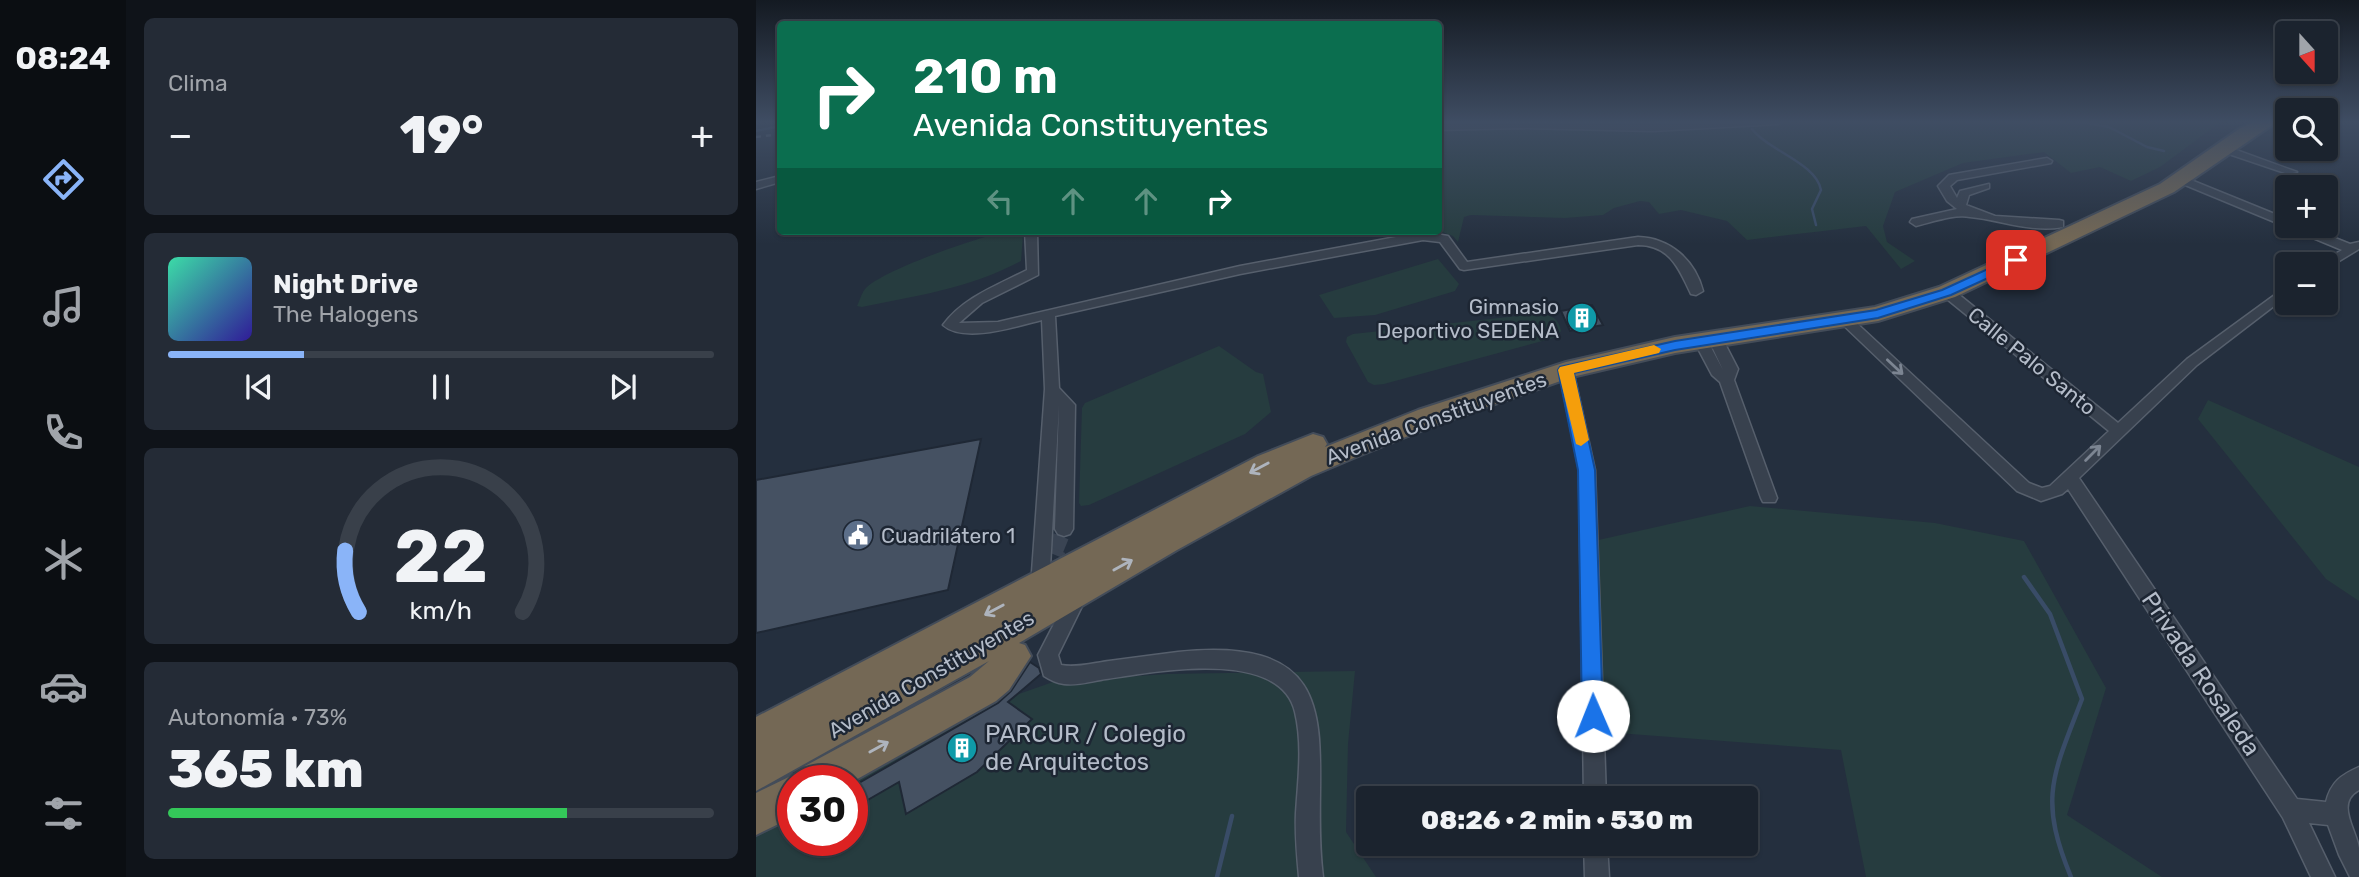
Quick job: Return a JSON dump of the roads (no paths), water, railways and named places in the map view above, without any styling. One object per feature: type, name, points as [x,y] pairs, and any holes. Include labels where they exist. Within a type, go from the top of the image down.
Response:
[{"type":"highway","name":"Avenida Constituyentes","points":[[756,737],[1268,463],[1456,390],[1527,368],[1639,340],[1902,295],[1957,273],[2020,230],[2060,224],[2166,173],[2181,162]]},
{"type":"highway","name":"Avenida Constituyentes","points":[[756,772],[814,763],[1083,587],[1301,469],[1428,417],[1566,370],[1708,340],[1845,320],[1915,304],[1947,292],[2182,180],[2206,162]]},
{"type":"highway","points":[[756,785],[984,690],[1013,656]]},
{"type":"highway","points":[[756,723],[798,701]]},
{"type":"highway","points":[[756,816],[777,804]]},
{"type":"street","points":[[2020,230],[1960,206],[1944,190],[1947,181],[1953,177],[2042,162]]},
{"type":"street","points":[[2262,162],[2292,172]]},
{"type":"street","points":[[756,186],[777,180]]},
{"type":"street","points":[[2182,180],[2275,218]]},
{"type":"street","points":[[1960,206],[1964,193],[1985,186]]},
{"type":"street","points":[[756,196],[777,191]]},
{"type":"street","points":[[1916,222],[1957,213],[1974,213]]},
{"type":"street","points":[[1031,235],[1033,272],[999,286],[961,310],[950,325],[957,330],[971,330],[1240,270],[1423,236],[1444,239],[1464,266],[1638,241],[1654,242],[1664,245],[1677,258],[1695,283],[1696,291]]},
{"type":"street","points":[[2331,238],[2355,246]]},
{"type":"street","points":[[2338,257],[2355,246]]},
{"type":"street","name":"Calle Palo Santo","points":[[1947,292],[2118,430]]},
{"type":"street","points":[[1845,320],[2023,487],[2042,495],[2056,490],[2192,362],[2275,299]]},
{"type":"street","points":[[1040,586],[1052,389],[1048,314]]},
{"type":"street","points":[[1708,340],[1717,372],[1727,380],[1769,498]]},
{"type":"street","points":[[1566,370],[1587,470],[1595,786]]},
{"type":"street","points":[[1052,389],[1067,405],[1065,529]]},
{"type":"street","name":"Privada Rosaleda","points":[[2069,477],[2291,810],[2322,877]]},
{"type":"street","points":[[1083,587],[1048,655],[1051,670],[1057,674],[1067,676],[1109,669],[1218,660],[1266,668],[1286,679],[1300,696],[1309,737],[1307,831],[1311,877]]},
{"type":"street","points":[[2359,778],[2352,780],[2340,794],[2336,814],[2342,839],[2359,869]]},
{"type":"street","points":[[2291,810],[2336,814]]},
{"type":"street","points":[[1596,856],[1597,877]]},
{"type":"waterway","points":[[1796,162],[1810,172],[1821,190],[1812,209],[1816,225]]},
{"type":"waterway","points":[[2024,577],[2050,614],[2082,699],[2063,748],[2053,787],[2055,827],[2071,877]]},
{"type":"waterway","points":[[1217,877],[1232,816]]},
{"type":"tunnel","points":[[1055,551],[1064,529]]},
{"type":"tunnel","points":[[1042,582],[1056,549]]},
{"type":"place","name":"Gimnasio Deportivo SEDENA","points":[[1582,318]]},
{"type":"place","name":"Cuadrilátero 1","points":[[858,535]]},
{"type":"place","name":"PARCUR / Colegio de Arquitectos","points":[[962,748]]}]
